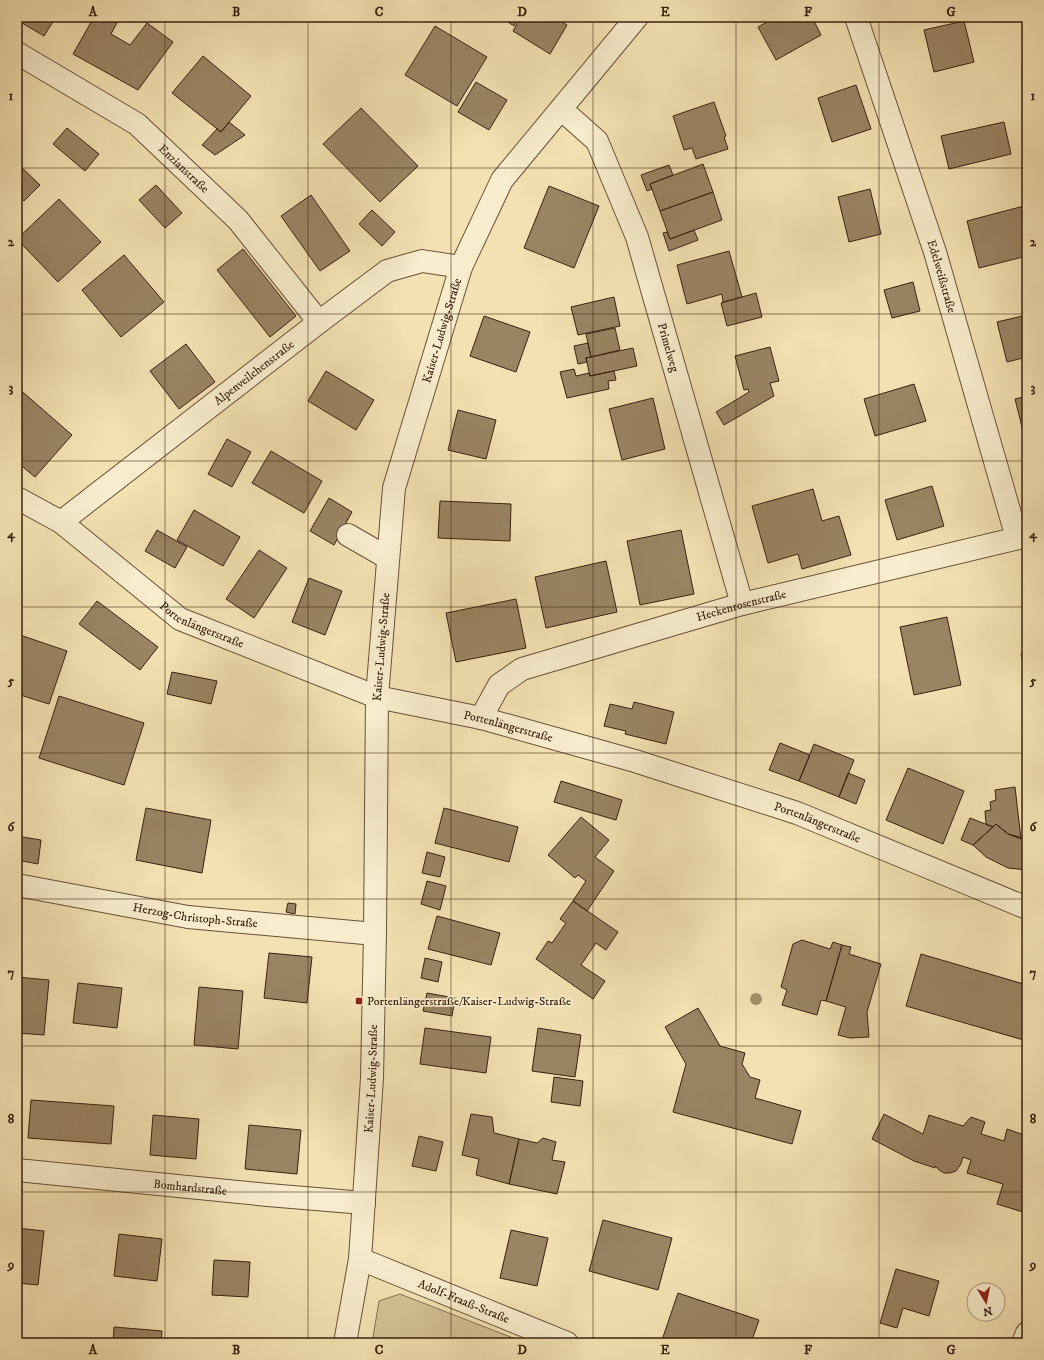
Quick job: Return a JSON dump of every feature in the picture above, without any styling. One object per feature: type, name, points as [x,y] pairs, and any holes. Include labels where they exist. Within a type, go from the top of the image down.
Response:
[{"type":"street","name":"Kaiser-Ludwig-Straße","points":[[345,1343],[360,1259],[372,1078],[377,697],[394,488],[461,267],[502,180],[637,17]]},
{"type":"street","name":"Edelweißstraße","points":[[856,17],[935,252],[1022,537]]},
{"type":"street","name":"Enzianstraße","points":[[17,53],[137,124],[238,220],[319,322]]},
{"type":"street","name":"Primelweg","points":[[561,109],[597,141],[637,237],[742,604]]},
{"type":"street","name":"Alpenveilchenstraße","points":[[61,522],[319,322],[388,271],[422,261],[461,267]]},
{"type":"street","name":"Portenlängerstraße","points":[[17,498],[61,522],[180,619],[377,697],[481,718],[635,761],[797,813],[1027,908]]},
{"type":"street","points":[[348,535],[388,558]]},
{"type":"street","name":"Heckenrosenstraße","points":[[481,718],[499,685],[522,668],[742,604],[1022,537]]},
{"type":"street","name":"Herzog-Christoph-Straße","points":[[17,885],[188,917],[375,934]]},
{"type":"street","name":"Bomhardstraße","points":[[17,1170],[364,1203]]},
{"type":"street","name":"Adolf-Fraaß-Straße","points":[[360,1259],[567,1343]]},
{"type":"street","points":[[1023,1343],[1027,1333]]},
{"type":"shaded area","points":[[400,1294],[526,1343],[372,1343],[379,1301]]},
{"type":"building","points":[[17,17],[56,17],[44,36],[17,20]]},
{"type":"building","points":[[94,17],[120,17],[111,34],[130,45],[147,23],[173,42],[138,90],[73,54]]},
{"type":"building","points":[[500,17],[519,17],[514,26]]},
{"type":"building","points":[[521,17],[554,17],[567,25],[550,54],[513,31]]},
{"type":"building","points":[[776,17],[812,17],[821,35],[776,60],[758,27]]},
{"type":"building","points":[[964,21],[974,62],[934,72],[924,30]]},
{"type":"building","points":[[435,26],[487,57],[457,106],[405,75]]},
{"type":"building","points":[[203,56],[251,96],[221,132],[172,93]]},
{"type":"building","points":[[476,82],[507,100],[489,130],[458,112]]},
{"type":"building","points":[[856,85],[871,129],[832,142],[818,98]]},
{"type":"building","points":[[714,102],[726,136],[724,137],[728,149],[696,159],[692,148],[684,150],[673,116]]},
{"type":"building","points":[[361,108],[418,166],[380,202],[323,144]]},
{"type":"building","points":[[229,122],[245,135],[215,155],[202,145],[217,129],[221,132]]},
{"type":"building","points":[[1004,122],[1011,154],[949,169],[941,136]]},
{"type":"building","points":[[67,128],[99,154],[85,171],[53,144]]},
{"type":"building","points":[[17,163],[40,185],[24,201],[17,194]]},
{"type":"building","points":[[703,164],[713,192],[660,211],[650,184]]},
{"type":"building","points":[[669,165],[673,175],[650,184],[652,189],[647,191],[641,175]]},
{"type":"building","points":[[156,185],[182,213],[165,228],[139,200]]},
{"type":"building","points":[[549,186],[599,206],[574,268],[524,248]]},
{"type":"building","points":[[870,189],[881,234],[849,242],[838,197]]},
{"type":"building","points":[[713,192],[722,220],[670,239],[660,211]]},
{"type":"building","points":[[311,195],[350,251],[320,271],[281,216]]},
{"type":"building","points":[[59,199],[101,242],[58,282],[17,239]]},
{"type":"building","points":[[1024,206],[1027,217],[1027,256],[979,268],[967,221]]},
{"type":"building","points":[[372,210],[395,232],[382,246],[359,224]]},
{"type":"building","points":[[694,230],[698,240],[669,251],[663,233],[667,232],[670,239]]},
{"type":"building","points":[[243,249],[296,316],[270,337],[217,270]]},
{"type":"building","points":[[729,251],[742,297],[723,302],[722,294],[687,304],[677,265]]},
{"type":"building","points":[[124,255],[164,302],[121,337],[82,290]]},
{"type":"building","points":[[913,282],[920,311],[892,318],[884,290]]},
{"type":"building","points":[[756,293],[762,317],[727,326],[721,303]]},
{"type":"building","points":[[614,297],[620,326],[578,335],[571,307]]},
{"type":"building","points":[[1027,315],[1027,357],[1007,362],[997,322]]},
{"type":"building","points":[[484,316],[530,332],[516,372],[470,356]]},
{"type":"building","points":[[615,328],[620,350],[591,357],[586,334]]},
{"type":"building","points":[[588,343],[591,357],[586,358],[587,362],[578,364],[574,346]]},
{"type":"building","points":[[186,344],[215,382],[179,409],[150,371]]},
{"type":"building","points":[[770,347],[779,381],[770,383],[774,396],[724,425],[716,412],[749,392],[748,389],[744,390],[735,356]]},
{"type":"building","points":[[633,348],[637,366],[590,376],[586,358]]},
{"type":"building","points":[[574,369],[576,376],[589,373],[590,376],[614,371],[616,380],[608,381],[609,389],[567,398],[560,372]]},
{"type":"building","points":[[326,371],[374,400],[356,430],[308,401]]},
{"type":"building","points":[[914,384],[926,421],[875,436],[864,399]]},
{"type":"building","points":[[17,387],[72,435],[35,477],[17,462]]},
{"type":"building","points":[[1027,396],[1027,438],[1025,439],[1015,399]]},
{"type":"building","points":[[653,398],[665,449],[622,460],[609,409]]},
{"type":"building","points":[[458,410],[496,420],[486,459],[448,450]]},
{"type":"building","points":[[227,439],[251,452],[232,487],[208,474]]},
{"type":"building","points":[[271,451],[322,481],[304,513],[252,483]]},
{"type":"building","points":[[932,486],[944,526],[897,540],[885,500]]},
{"type":"building","points":[[813,489],[822,521],[839,516],[851,555],[802,569],[798,554],[768,563],[752,506]]},
{"type":"building","points":[[329,498],[352,512],[334,545],[310,531]]},
{"type":"building","points":[[440,501],[511,504],[510,541],[438,538]]},
{"type":"building","points":[[194,510],[240,537],[223,566],[177,540]]},
{"type":"building","points":[[157,530],[187,547],[175,568],[145,551]]},
{"type":"building","points":[[681,530],[694,594],[640,605],[627,541]]},
{"type":"building","points":[[259,550],[287,568],[254,618],[226,599]]},
{"type":"building","points":[[606,561],[617,612],[546,628],[535,577]]},
{"type":"building","points":[[309,578],[342,591],[325,635],[292,622]]},
{"type":"building","points":[[516,599],[526,648],[456,662],[446,613]]},
{"type":"building","points":[[97,601],[158,647],[140,670],[79,624]]},
{"type":"building","points":[[947,617],[961,685],[914,695],[900,627]]},
{"type":"building","points":[[17,634],[67,651],[49,704],[17,694]]},
{"type":"building","points":[[1027,653],[1027,679],[1021,654]]},
{"type":"building","points":[[172,672],[217,681],[211,704],[167,694]]},
{"type":"building","points":[[59,696],[144,723],[124,785],[39,758]]},
{"type":"building","points":[[634,702],[674,712],[666,744],[625,734],[626,731],[604,726],[610,704],[632,709]]},
{"type":"building","points":[[780,743],[810,755],[799,781],[769,770]]},
{"type":"building","points":[[814,744],[854,760],[839,797],[799,781]]},
{"type":"building","points":[[908,768],[964,791],[943,844],[886,820]]},
{"type":"building","points":[[848,773],[865,780],[856,804],[839,797]]},
{"type":"building","points":[[561,781],[622,800],[616,820],[554,802]]},
{"type":"building","points":[[1015,787],[1021,839],[1008,834],[996,824],[993,827],[986,824],[985,811],[991,810],[990,802],[996,800],[995,790]]},
{"type":"building","points":[[146,808],[211,820],[202,873],[136,860]]},
{"type":"building","points":[[444,808],[518,827],[509,862],[435,843]]},
{"type":"building","points":[[581,817],[609,840],[595,857],[614,871],[587,911],[573,901],[586,881],[578,875],[575,878],[548,855]]},
{"type":"building","points":[[970,818],[993,827],[973,845],[961,840]]},
{"type":"building","points":[[996,824],[1008,834],[1027,839],[1027,870],[1008,868],[986,857],[973,845]]},
{"type":"building","points":[[17,836],[41,840],[38,864],[17,860]]},
{"type":"building","points":[[427,852],[445,857],[440,877],[422,873]]},
{"type":"building","points":[[427,881],[446,886],[440,910],[421,904]]},
{"type":"building","points":[[573,901],[618,932],[606,950],[596,943],[581,965],[605,981],[593,999],[536,959],[548,941],[552,943],[566,923],[560,919]]},
{"type":"building","points":[[288,903],[296,904],[295,914],[286,912]]},
{"type":"building","points":[[437,916],[500,933],[491,965],[428,949]]},
{"type":"building","points":[[802,940],[830,949],[833,942],[842,945],[826,1001],[821,1000],[817,1015],[782,1005],[787,990],[781,987],[793,944]]},
{"type":"building","points":[[842,945],[851,947],[849,954],[881,964],[867,1012],[869,1037],[850,1038],[838,1035],[846,1007],[826,1001]]},
{"type":"building","points":[[269,953],[312,957],[307,1003],[264,998]]},
{"type":"building","points":[[921,954],[1027,985],[1027,1041],[906,1006]]},
{"type":"building","points":[[425,958],[442,962],[438,982],[421,978]]},
{"type":"building","points":[[17,977],[49,980],[44,1035],[17,1033]]},
{"type":"building","points":[[78,983],[122,988],[117,1028],[73,1023]]},
{"type":"building","points":[[199,987],[243,991],[238,1049],[194,1045]]},
{"type":"building","points":[[427,993],[455,998],[452,1016],[423,1011]]},
{"type":"building","points":[[698,1008],[720,1046],[745,1053],[742,1064],[750,1077],[760,1080],[755,1098],[801,1111],[792,1144],[673,1112],[686,1064],[665,1027]]},
{"type":"building","points":[[425,1028],[491,1037],[486,1073],[420,1064]]},
{"type":"building","points":[[538,1028],[581,1035],[575,1077],[532,1071]]},
{"type":"building","points":[[554,1077],[583,1081],[580,1106],[551,1102]]},
{"type":"building","points":[[31,1100],[114,1106],[111,1144],[28,1138]]},
{"type":"building","points":[[471,1114],[492,1117],[494,1133],[519,1139],[509,1184],[476,1175],[479,1159],[462,1155]]},
{"type":"building","points":[[884,1114],[923,1134],[929,1115],[963,1126],[971,1117],[985,1122],[981,1134],[1004,1141],[1007,1129],[1027,1136],[1026,1213],[997,1204],[1003,1184],[967,1173],[971,1160],[963,1157],[961,1164],[956,1171],[944,1173],[935,1166],[935,1168],[914,1161],[872,1139]]},
{"type":"building","points":[[153,1115],[199,1119],[196,1159],[150,1155]]},
{"type":"building","points":[[249,1125],[301,1130],[297,1174],[245,1169]]},
{"type":"building","points":[[419,1136],[443,1142],[436,1171],[412,1166]]},
{"type":"building","points":[[543,1138],[556,1142],[552,1160],[565,1162],[557,1194],[509,1184],[519,1139],[537,1143]]},
{"type":"building","points":[[603,1220],[672,1238],[658,1290],[589,1271]]},
{"type":"building","points":[[17,1228],[44,1231],[38,1285],[17,1283]]},
{"type":"building","points":[[511,1230],[548,1238],[537,1286],[500,1278]]},
{"type":"building","points":[[119,1234],[162,1239],[157,1281],[114,1276]]},
{"type":"building","points":[[214,1260],[250,1262],[248,1297],[212,1295]]},
{"type":"building","points":[[896,1269],[939,1281],[929,1316],[903,1308],[897,1328],[880,1323]]},
{"type":"building","points":[[678,1293],[759,1320],[751,1343],[661,1343]]},
{"type":"building","points":[[114,1327],[162,1331],[161,1343],[113,1343]]},
{"type":"place","name":"Portenlängerstraße/Kaiser-Ludwig-Straße","points":[[359,1001]]}]
